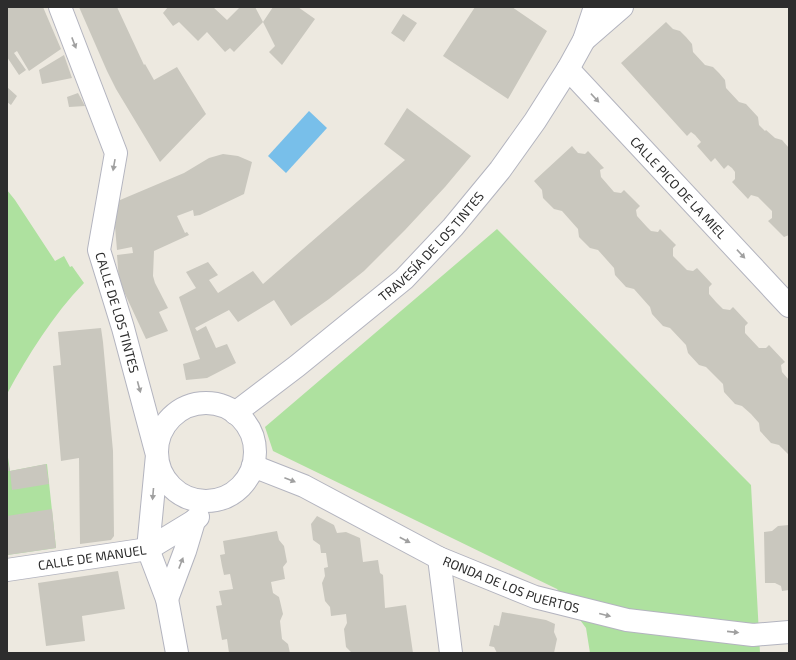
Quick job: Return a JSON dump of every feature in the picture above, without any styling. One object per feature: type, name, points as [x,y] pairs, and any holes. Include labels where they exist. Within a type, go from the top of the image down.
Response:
[{"type":"street","name":"CALLE DE LOS TINTES","points":[[60,7],[116,153],[99,250],[123,328],[157,455],[148,549],[167,599],[177,653]]},
{"type":"street","name":"TRAVESÍA DE LOS TINTES","points":[[235,413],[297,366],[404,279],[453,227],[500,170],[535,121],[568,69],[584,40],[595,7]]},
{"type":"street","name":"TRAVESÍA DE LOS TINTES","points":[[584,40],[622,7]]},
{"type":"street","name":"CALLE PICO DE LA MIEL","points":[[568,69],[789,306]]},
{"type":"street","points":[[199,404],[218,405],[235,413],[246,423],[252,437],[255,452],[253,466],[245,482],[232,494],[216,500],[199,501],[183,496],[170,486],[161,472],[157,455],[159,438],[167,423],[181,410],[199,404]]},
{"type":"street","name":"RONDA DE LOS PUERTOS","points":[[253,466],[304,486],[439,558],[535,597],[627,620],[753,635],[789,632]]},
{"type":"street","points":[[167,599],[185,551],[194,521],[216,500]]},
{"type":"street","name":"CALLE DE MANUEL","points":[[7,570],[148,549],[194,521]]},
{"type":"street","points":[[439,558],[451,653]]},
{"type":"green space","points":[[7,190],[55,261],[64,256],[70,267],[72,266],[84,283],[62,308],[42,336],[7,394]]},
{"type":"green space","points":[[497,229],[751,485],[760,653],[590,653],[586,628],[557,589],[273,451],[265,427]]},
{"type":"green space","points":[[7,451],[10,471],[47,464],[56,548],[7,555]]},
{"type":"water","points":[[309,111],[327,128],[286,173],[268,156]]},
{"type":"building","points":[[7,7],[43,7],[61,49],[29,71],[17,51],[14,53],[26,70],[19,75],[7,57]]},
{"type":"building","points":[[79,7],[117,7],[144,65],[145,64],[154,80],[177,67],[206,114],[160,162],[116,89]]},
{"type":"building","points":[[168,7],[213,7],[227,20],[240,7],[255,7],[263,22],[234,52],[230,48],[225,52],[207,32],[198,41],[179,22],[173,26],[163,13]]},
{"type":"building","points":[[273,7],[298,7],[315,19],[282,65],[269,52],[275,46],[263,22]]},
{"type":"building","points":[[475,7],[512,7],[547,31],[508,99],[443,56]]},
{"type":"building","points":[[403,14],[417,23],[404,42],[391,33]]},
{"type":"building","points":[[666,22],[673,29],[680,31],[686,37],[692,44],[693,52],[705,65],[713,67],[719,73],[725,80],[726,88],[739,102],[746,104],[758,117],[759,125],[775,138],[782,140],[789,148],[789,235],[784,237],[768,221],[772,218],[772,211],[758,197],[751,195],[748,199],[732,182],[735,179],[735,172],[732,168],[728,165],[724,169],[715,158],[711,162],[697,146],[701,142],[695,135],[691,132],[687,136],[621,63]]},
{"type":"building","points":[[64,55],[72,78],[42,84],[39,70]]},
{"type":"building","points":[[7,87],[17,96],[11,105],[7,102]]},
{"type":"building","points":[[78,93],[85,106],[69,107],[67,97]]},
{"type":"building","points":[[407,108],[471,156],[445,187],[405,230],[364,271],[329,299],[291,326],[274,300],[238,322],[229,310],[195,328],[197,331],[206,326],[216,348],[227,344],[236,363],[207,378],[186,380],[183,364],[200,359],[179,297],[196,288],[186,272],[208,262],[218,275],[209,280],[218,293],[253,271],[263,284],[405,160],[384,144]]},
{"type":"building","points":[[572,146],[578,153],[585,154],[588,151],[604,168],[600,170],[601,177],[614,192],[621,193],[624,190],[640,206],[636,210],[637,216],[651,231],[658,232],[660,229],[676,245],[673,248],[673,256],[687,270],[693,271],[697,268],[712,284],[709,287],[709,294],[723,309],[730,310],[733,307],[748,323],[745,326],[745,333],[759,348],[766,348],[769,345],[785,362],[781,365],[782,372],[789,380],[789,455],[779,445],[771,443],[760,431],[759,423],[751,414],[742,406],[735,404],[724,392],[723,384],[706,367],[699,365],[688,353],[686,345],[670,328],[663,326],[652,314],[650,307],[634,289],[626,287],[615,275],[614,268],[598,250],[590,248],[579,237],[578,229],[562,211],[554,209],[543,198],[542,190],[534,181]]},
{"type":"building","points":[[223,154],[238,156],[252,162],[244,194],[200,215],[194,216],[193,210],[177,216],[185,233],[187,232],[189,235],[154,251],[153,276],[168,308],[159,312],[168,331],[146,339],[119,281],[117,255],[133,253],[132,247],[117,250],[113,203],[184,173],[209,158]]},
{"type":"building","points":[[101,328],[113,451],[114,536],[111,540],[80,544],[79,458],[61,461],[53,366],[61,365],[58,332]]},
{"type":"building","points":[[7,459],[10,471],[7,471]]},
{"type":"building","points":[[46,464],[49,484],[12,490],[10,471]]},
{"type":"building","points":[[52,509],[56,548],[7,555],[7,516]]},
{"type":"building","points":[[317,516],[334,525],[337,533],[346,532],[360,538],[363,562],[378,560],[380,573],[383,575],[385,608],[406,605],[413,653],[352,653],[346,647],[344,629],[347,623],[346,614],[331,616],[330,607],[325,601],[322,583],[325,576],[324,568],[328,567],[326,553],[321,553],[320,545],[313,540],[311,524]]},
{"type":"building","points":[[789,525],[789,590],[782,591],[781,586],[775,583],[765,583],[764,532],[772,531],[778,526]]},
{"type":"building","points":[[277,531],[279,540],[284,546],[287,562],[283,567],[285,579],[271,582],[273,593],[279,597],[283,614],[280,621],[282,639],[288,644],[290,653],[229,653],[227,639],[222,640],[216,606],[222,605],[219,591],[233,589],[230,574],[224,575],[222,566],[220,555],[225,554],[223,541]]},
{"type":"building","points":[[118,571],[125,609],[82,616],[85,641],[46,646],[38,583]]},
{"type":"building","points":[[502,612],[546,620],[555,624],[554,632],[557,639],[554,653],[497,653],[494,647],[489,646],[494,625],[499,626]]}]
